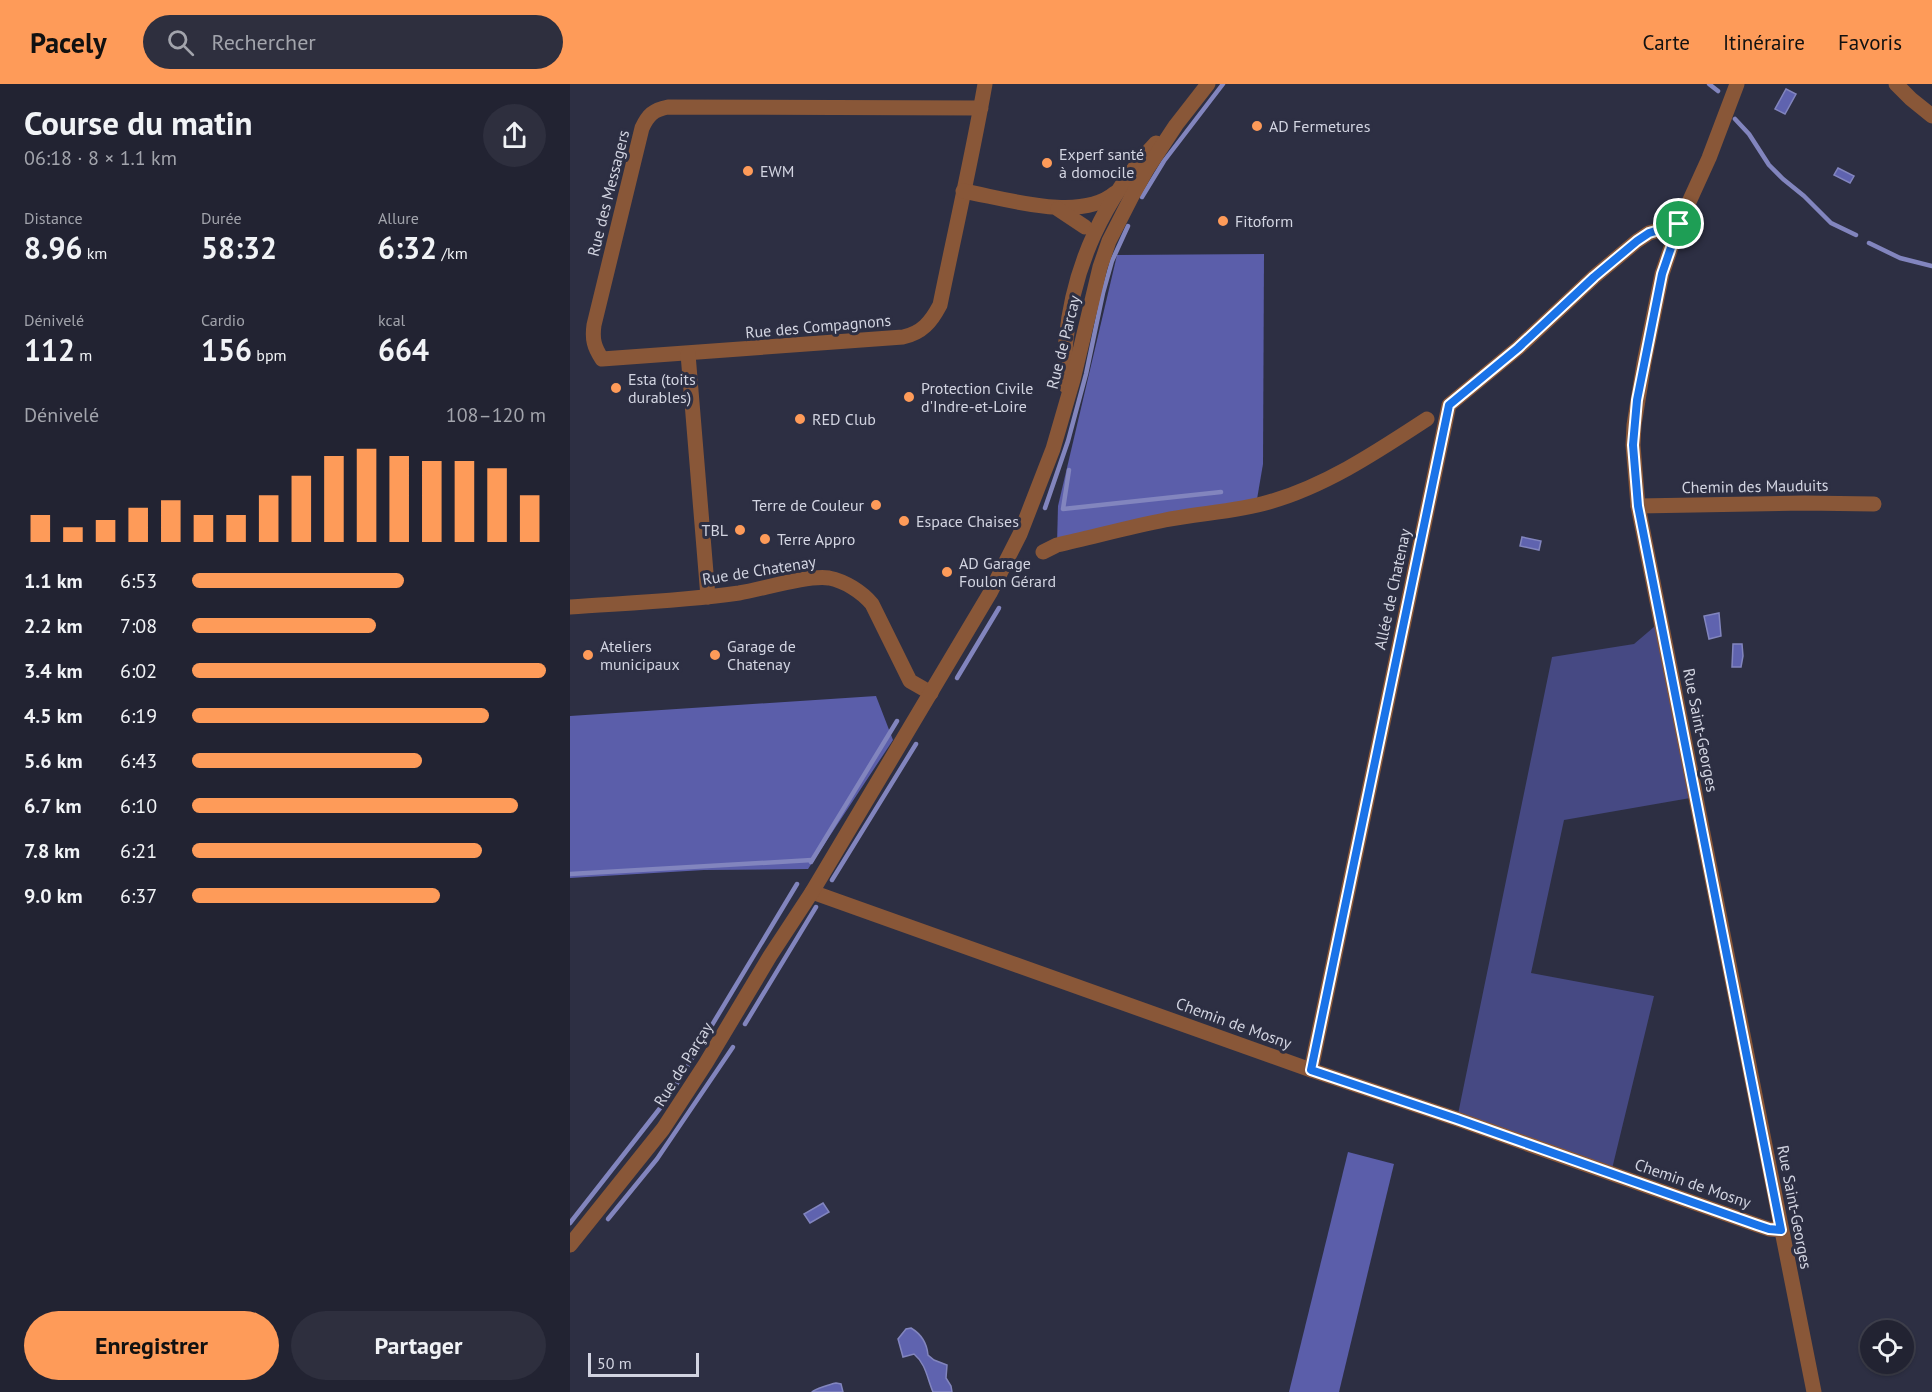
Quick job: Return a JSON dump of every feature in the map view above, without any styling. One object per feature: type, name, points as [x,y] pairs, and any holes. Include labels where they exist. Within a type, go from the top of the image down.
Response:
[{"type":"street","points":[[986,84],[963,190],[1058,209],[1097,227],[1106,236],[1090,280],[1086,325]]},
{"type":"street","name":"Rue de Parcay","points":[[1063,412],[1100,267],[1124,212],[1147,169],[1176,125],[1208,84]]},
{"type":"street","name":"Rue Saint-Georges","points":[[1737,84],[1709,158],[1679,224],[1662,274],[1637,400],[1633,445],[1638,506],[1814,1392]]},
{"type":"street","points":[[1896,84],[1932,116]]},
{"type":"street","name":"Rue des Messagers","points":[[603,359],[595,349],[592,337],[594,325],[642,128],[647,116],[657,109],[668,107],[981,108]]},
{"type":"street","name":"Rue de Parcay","points":[[1063,412],[1068,322],[1075,292],[1097,227],[1116,192],[1135,165],[1176,125]]},
{"type":"street","name":"Rue des Compagnons","points":[[603,359],[912,335],[933,318],[940,305],[963,190]]},
{"type":"street","points":[[1058,209],[1104,201],[1116,192]]},
{"type":"street","points":[[1083,206],[1091,208],[1097,227]]},
{"type":"street","points":[[1097,227],[1124,212]]},
{"type":"street","points":[[1043,552],[1058,545],[1166,519],[1270,502],[1325,480],[1381,450],[1449,405],[1518,348],[1594,277],[1637,241],[1649,233],[1679,224]]},
{"type":"street","points":[[688,354],[708,597]]},
{"type":"street","name":"Allée de Chatenay","points":[[1311,1070],[1449,405]]},
{"type":"street","name":"Rue de Parçay","points":[[570,1245],[663,1129],[812,892],[931,693],[1006,564],[1053,449],[1063,412]]},
{"type":"street","name":"Chemin des Mauduits","points":[[1638,506],[1874,504]]},
{"type":"street","name":"Rue de Chatenay","points":[[570,607],[708,597],[831,578],[848,585],[872,604],[910,681],[931,693]]},
{"type":"street","name":"Chemin de Mosny","points":[[812,892],[1311,1070],[1757,1225],[1781,1230]]},
{"type":"shaded area","points":[[1786,89],[1796,94],[1785,114],[1775,109]]},
{"type":"shaded area","points":[[1838,168],[1854,176],[1850,183],[1834,175]]},
{"type":"shaded area","points":[[1264,254],[1263,464],[1256,505],[1057,545],[1058,506],[1117,255]]},
{"type":"shaded area","points":[[1522,537],[1541,541],[1539,550],[1520,546]]},
{"type":"shaded area","points":[[1719,613],[1721,636],[1709,639],[1704,616]]},
{"type":"shaded area","points":[[1661,621],[1696,797],[1564,820],[1531,973],[1654,996],[1611,1173],[1457,1119],[1552,657],[1634,644]]},
{"type":"shaded area","points":[[1733,644],[1742,644],[1741,667],[1732,667]]},
{"type":"shaded area","points":[[876,696],[893,740],[808,869],[704,870],[570,878],[570,716]]},
{"type":"shaded area","points":[[1348,1152],[1394,1164],[1339,1392],[1289,1392]]},
{"type":"shaded area","points":[[823,1203],[829,1212],[810,1223],[804,1214]]},
{"type":"shaded area","points":[[911,1328],[923,1340],[928,1355],[947,1365],[946,1378],[952,1392],[933,1392],[924,1367],[918,1358],[914,1354],[903,1357],[898,1339],[906,1329]]},
{"type":"shaded area","points":[[836,1383],[841,1384],[843,1392],[812,1392],[820,1388]]},
{"type":"waterway","points":[[1142,197],[1164,161],[1223,84]]},
{"type":"waterway","points":[[1709,84],[1718,91]]},
{"type":"waterway","points":[[1735,119],[1749,134],[1769,165],[1783,179],[1831,223],[1856,235]]},
{"type":"waterway","points":[[1045,508],[1068,441],[1112,261],[1128,226]]},
{"type":"waterway","points":[[1869,243],[1900,258],[1932,266]]},
{"type":"waterway","points":[[1069,470],[1063,509],[1221,492]]},
{"type":"waterway","points":[[957,678],[999,608]]},
{"type":"waterway","points":[[811,862],[897,721]]},
{"type":"waterway","points":[[832,880],[916,744]]},
{"type":"waterway","points":[[570,874],[812,860]]},
{"type":"waterway","points":[[570,1223],[668,1098],[797,884]]},
{"type":"waterway","points":[[745,1024],[816,907]]},
{"type":"waterway","points":[[608,1219],[657,1159],[733,1047]]},
{"type":"place","name":"AD Fermetures","points":[[1257,126]]},
{"type":"place","name":"Experf santé à domocile","points":[[1047,163]]},
{"type":"place","name":"EWM","points":[[748,171]]},
{"type":"place","name":"Fitoform","points":[[1223,221]]},
{"type":"place","name":"Esta (toits durables)","points":[[616,388]]},
{"type":"place","name":"Protection Civile d'Indre-et-Loire","points":[[909,397]]},
{"type":"place","name":"RED Club","points":[[800,419]]},
{"type":"place","name":"Terre de Couleur","points":[[876,505]]},
{"type":"place","name":"Espace Chaises","points":[[904,521]]},
{"type":"place","name":"TBL","points":[[740,530]]},
{"type":"place","name":"Terre Appro","points":[[765,539]]},
{"type":"place","name":"AD Garage Foulon Gérard","points":[[947,572]]},
{"type":"place","name":"Ateliers municipaux","points":[[588,655]]},
{"type":"place","name":"Garage de Chatenay","points":[[715,655]]},
{"type":"route","points":[[1679,224],[1662,274],[1637,400],[1633,445],[1634,475],[1638,506],[1781,1230],[1757,1225],[1311,1070],[1449,405],[1518,348],[1594,277],[1637,241],[1649,233],[1679,224]]}]
